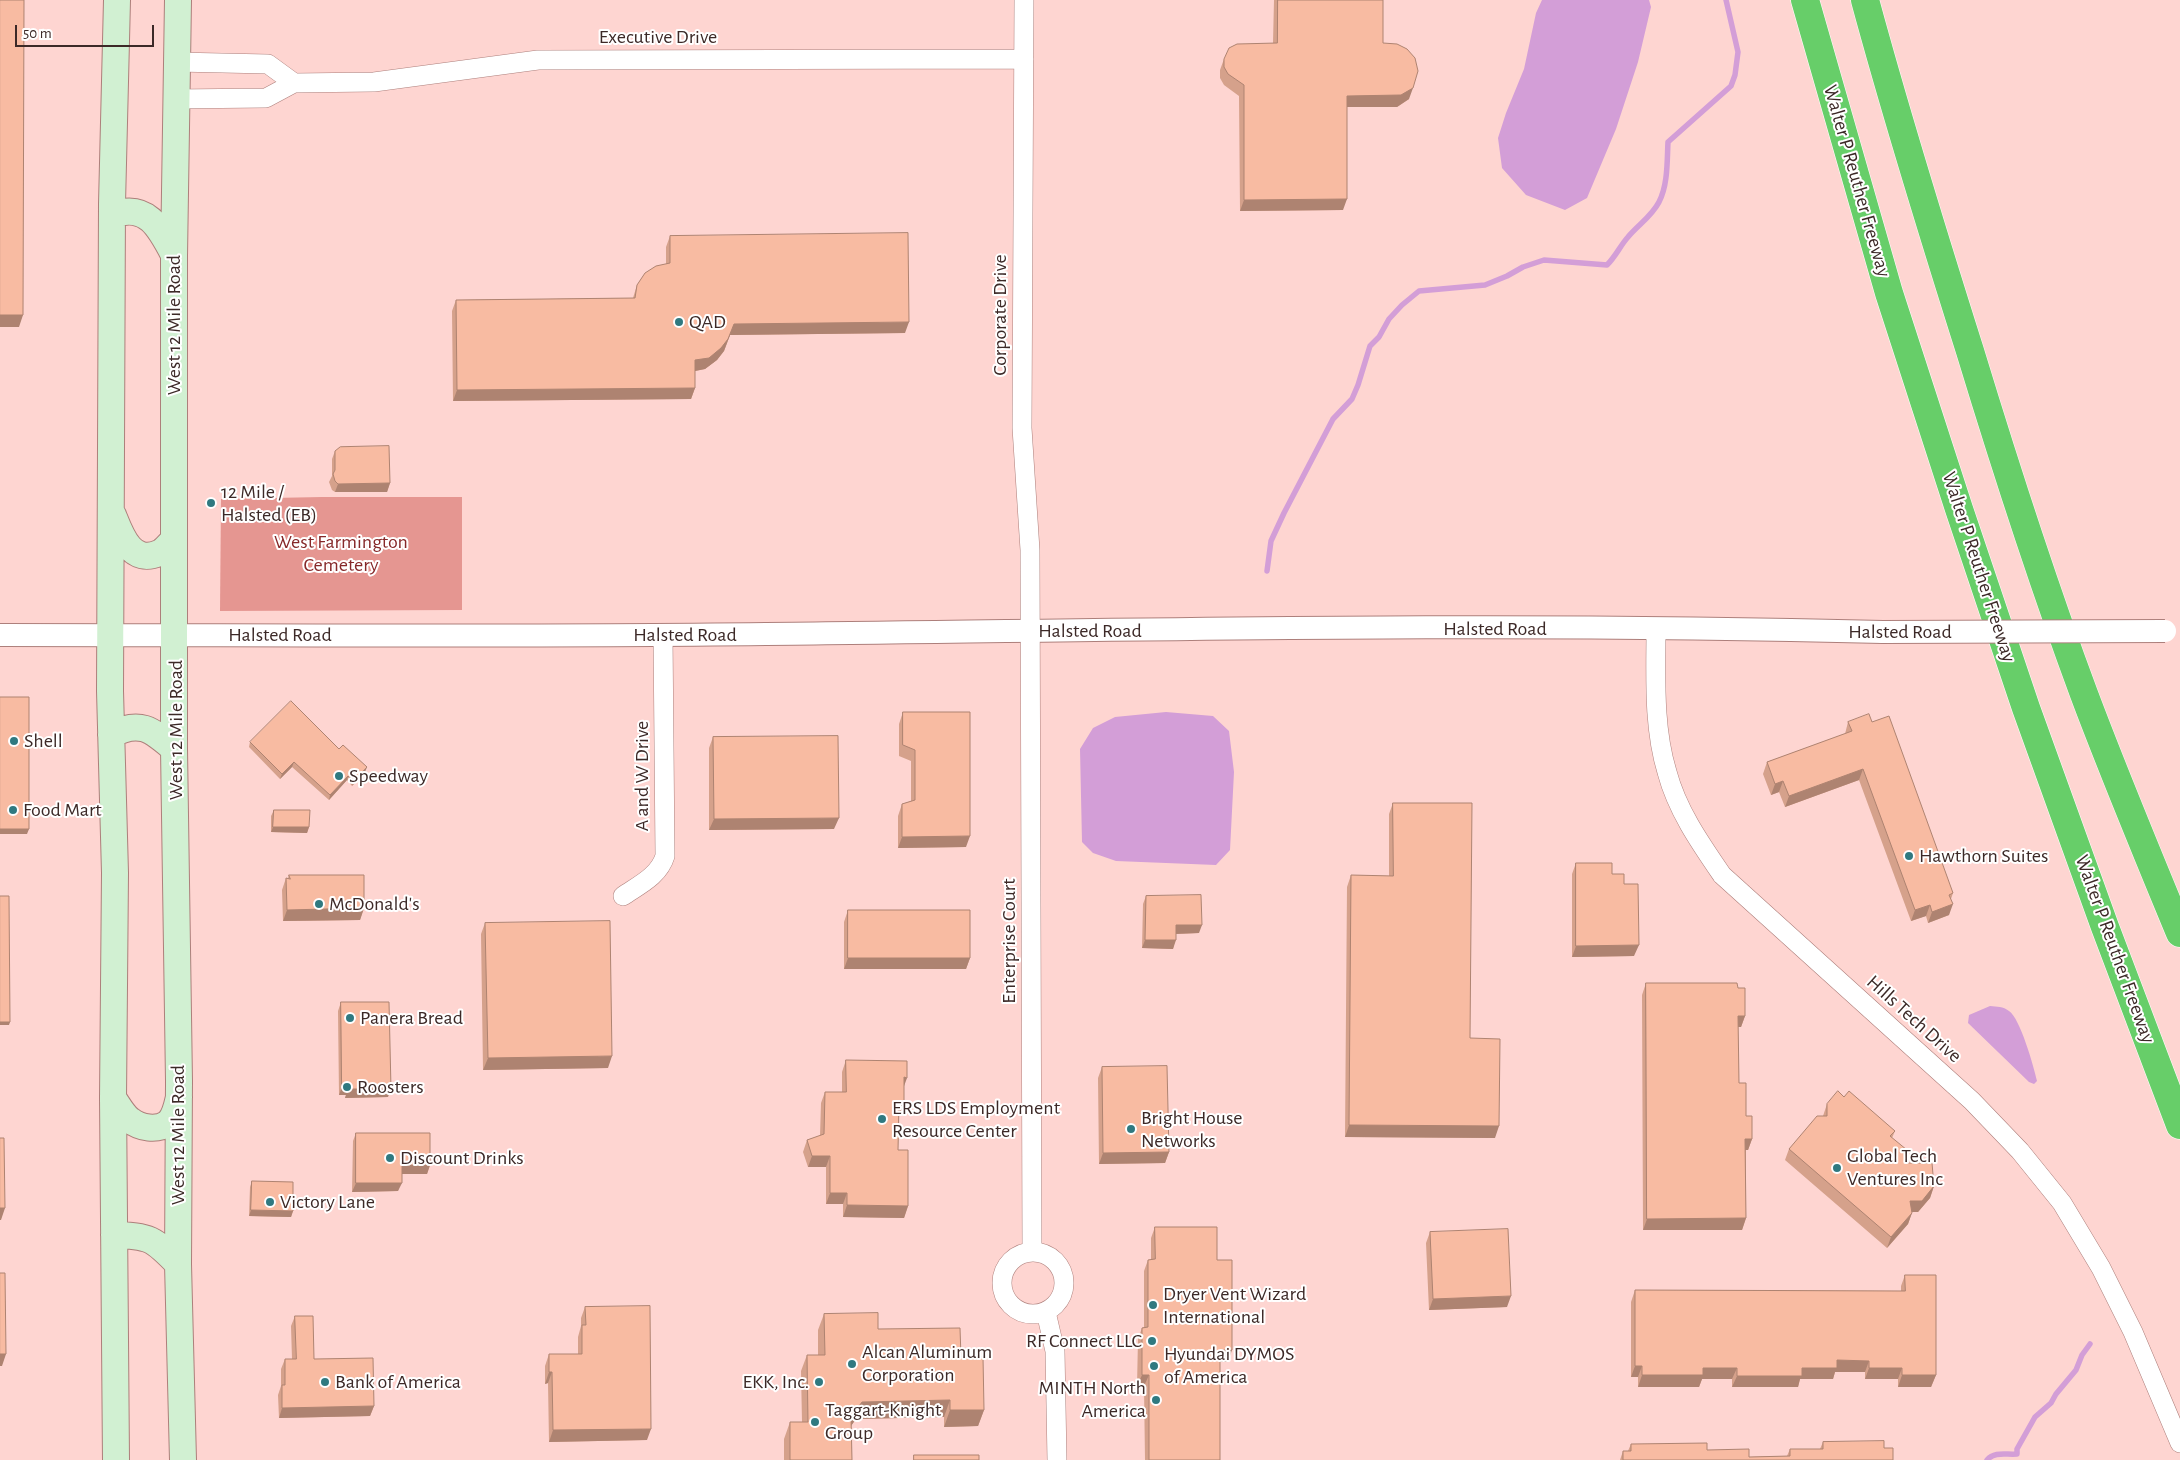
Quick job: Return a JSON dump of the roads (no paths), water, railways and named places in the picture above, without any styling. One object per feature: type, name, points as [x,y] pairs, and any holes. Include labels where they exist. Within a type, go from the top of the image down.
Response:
[{"type":"highway","name":"Walter P Reuther Freeway","points":[[1805,0],[1889,292],[1956,499],[2030,717],[2180,1125]]},
{"type":"highway","points":[[1865,0],[1914,170],[1993,426],[2041,569],[2083,691],[2180,932]]},
{"type":"main road","points":[[116,1460],[113,1098],[115,872],[111,735],[111,507],[112,215],[117,0]]},
{"type":"main road","name":"West 12 Mile Road","points":[[178,0],[174,256],[176,635],[174,749],[179,1098],[178,1264],[183,1460]]},
{"type":"main road","points":[[112,215],[123,211],[135,211],[146,216],[160,228],[174,256]]},
{"type":"main road","points":[[111,507],[122,538],[131,550],[143,556],[159,553],[174,540]]},
{"type":"main road","points":[[111,735],[124,728],[140,727],[159,736],[174,749]]},
{"type":"main road","points":[[113,1098],[130,1120],[148,1128],[168,1123],[175,1112],[179,1098]]},
{"type":"main road","points":[[114,1235],[142,1236],[157,1243],[178,1264]]},
{"type":"street","name":"Corporate Drive","points":[[1024,0],[1022,428],[1030,550],[1031,631]]},
{"type":"street","name":"Executive Drive","points":[[175,99],[266,98],[294,83],[374,82],[538,60],[1024,59]]},
{"type":"street","points":[[176,62],[268,64],[294,83]]},
{"type":"street","name":"Halsted Road","points":[[0,634],[664,635],[1656,628],[1883,632],[2172,631]]},
{"type":"street","name":"Hills Tech Drive","points":[[1656,628],[1658,726],[1662,754],[1675,795],[1696,837],[1722,876],[1972,1101],[2020,1151],[2062,1203],[2101,1268],[2121,1308],[2180,1443]]},
{"type":"street","name":"Enterprise Court","points":[[1031,631],[1032,1252]]},
{"type":"street","name":"A and W Drive","points":[[623,896],[658,872],[665,856],[664,635]]},
{"type":"street","points":[[1032,1252],[1044,1254],[1054,1260],[1062,1270],[1064,1282],[1062,1295],[1056,1305],[1046,1312],[1034,1315],[1022,1313],[1011,1307],[1004,1297],[1001,1284],[1003,1272],[1010,1262],[1020,1254],[1032,1252]]},
{"type":"street","points":[[1046,1312],[1054,1351],[1057,1460]]},
{"type":"waterway","points":[[1267,571],[1271,541],[1284,513],[1333,419],[1352,399],[1370,346],[1379,337],[1389,319],[1402,305],[1419,291],[1485,285],[1523,267],[1544,260],[1607,265],[1628,237],[1653,212],[1664,188],[1668,142],[1731,86],[1735,75],[1738,52],[1726,0]]},
{"type":"waterway","points":[[1987,1460],[1997,1454],[2017,1454],[2017,1449],[2035,1417],[2051,1403],[2076,1370],[2082,1355],[2090,1344]]},
{"type":"place","name":"QAD","points":[[679,322]]},
{"type":"place","name":"12 Mile / Halsted (EB)","points":[[211,503]]},
{"type":"place","name":"Shell","points":[[14,741]]},
{"type":"place","name":"Speedway","points":[[339,776]]},
{"type":"place","name":"Food Mart","points":[[13,810]]},
{"type":"place","name":"Hawthorn Suites","points":[[1909,856]]},
{"type":"place","name":"McDonald's","points":[[319,904]]},
{"type":"place","name":"Panera Bread","points":[[350,1018]]},
{"type":"place","name":"Roosters","points":[[347,1087]]},
{"type":"place","name":"ERS LDS Employment Resource Center","points":[[882,1119]]},
{"type":"place","name":"Bright House Networks","points":[[1131,1129]]},
{"type":"place","name":"Discount Drinks","points":[[390,1158]]},
{"type":"place","name":"Global Tech Ventures Inc","points":[[1837,1168]]},
{"type":"place","name":"Victory Lane","points":[[270,1202]]},
{"type":"place","name":"Dryer Vent Wizard International","points":[[1153,1305]]},
{"type":"place","name":"RF Connect LLC","points":[[1152,1341]]},
{"type":"place","name":"Alcan Aluminum Corporation","points":[[852,1364]]},
{"type":"place","name":"Hyundai DYMOS of America","points":[[1154,1366]]},
{"type":"place","name":"Bank of America","points":[[325,1382]]},
{"type":"place","name":"EKK, Inc.","points":[[819,1382]]},
{"type":"place","name":"MINTH North America","points":[[1156,1400]]},
{"type":"place","name":"Taggart-Knight Group","points":[[815,1422]]},
{"type":"park label","name":"West Farmington Cemetery","points":[[341,554]]}]
